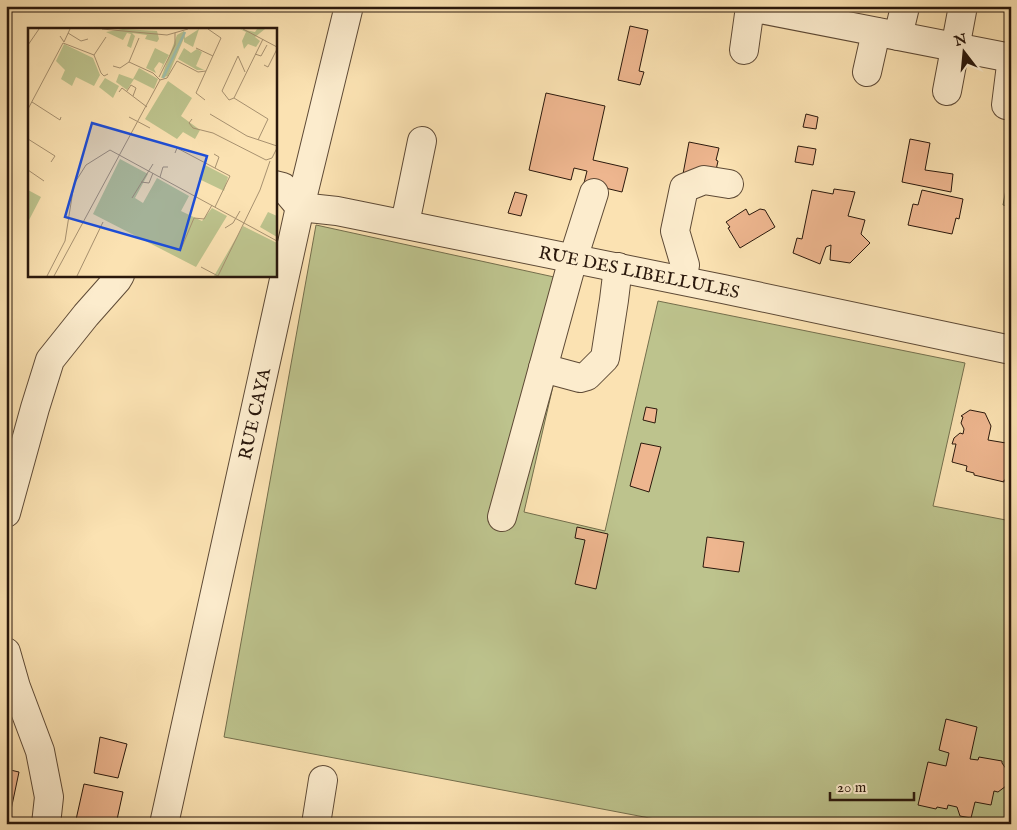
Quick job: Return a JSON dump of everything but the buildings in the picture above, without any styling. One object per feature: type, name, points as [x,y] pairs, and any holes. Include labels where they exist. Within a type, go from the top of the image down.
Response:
[{"type":"street","name":"RUE CAYA","points":[[164,824],[300,207],[349,6]]},
{"type":"street","points":[[947,91],[963,6]]},
{"type":"street","points":[[744,50],[750,7],[848,16],[887,34],[1011,58]]},
{"type":"street","points":[[867,72],[887,34],[905,7]]},
{"type":"street","points":[[1006,105],[1011,65]]},
{"type":"street","points":[[404,224],[422,141]]},
{"type":"street","points":[[682,280],[685,265],[675,230],[684,188],[704,180],[729,184]]},
{"type":"street","points":[[276,185],[283,186],[300,207]]},
{"type":"street","points":[[502,517],[573,259],[594,193]]},
{"type":"street","name":"RUE DES LIBELLULES","points":[[300,207],[337,211],[618,267],[1011,350]]},
{"type":"street","points":[[543,368],[580,378],[587,376],[605,358],[618,267]]},
{"type":"street","points":[[6,514],[50,360],[86,314],[119,276]]},
{"type":"street","points":[[6,652],[16,687],[40,751],[50,797],[46,824]]},
{"type":"street","points":[[316,824],[323,780]]},
{"type":"green space","points":[[1011,163],[1011,207],[1003,205]]},
{"type":"green space","points":[[316,225],[577,282],[524,512],[605,531],[658,301],[965,363],[933,506],[1011,521],[1011,824],[681,824],[224,737]]}]
